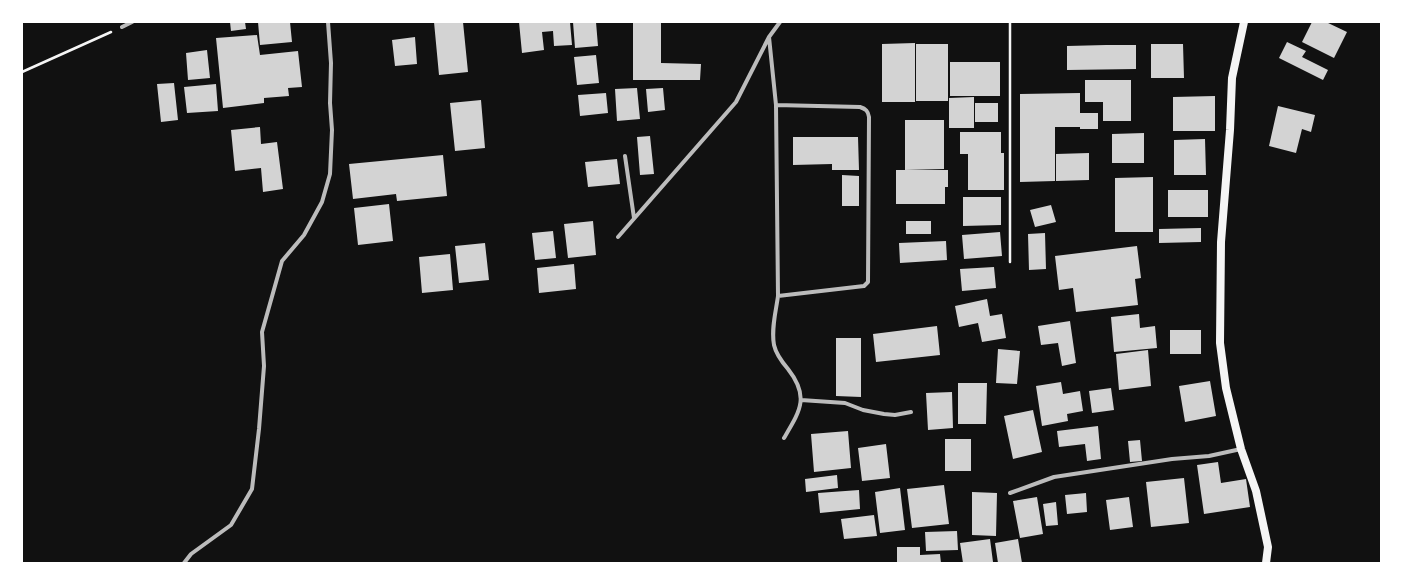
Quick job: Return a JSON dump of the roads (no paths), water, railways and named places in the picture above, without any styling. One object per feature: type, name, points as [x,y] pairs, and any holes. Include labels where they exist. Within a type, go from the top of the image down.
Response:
[{"type":"main road","points":[[1244,22],[1232,78],[1230,130],[1221,242],[1220,343],[1226,388],[1241,449],[1256,491],[1268,548],[1266,563]]},
{"type":"street","points":[[122,27],[132,22]]},
{"type":"street","points":[[184,563],[191,554],[230,526],[252,489],[264,366],[262,332],[282,261],[304,235],[322,202],[330,174],[332,130],[330,103],[331,63],[328,22]]},
{"type":"street","points":[[618,237],[736,102],[769,37],[780,22]]},
{"type":"street","points":[[769,37],[776,105],[778,296],[774,324],[774,345],[780,358],[791,373],[799,388],[801,400],[798,415],[784,438]]},
{"type":"street","points":[[776,105],[860,107],[865,108],[868,111],[869,117],[868,282],[864,286],[778,296]]},
{"type":"street","points":[[625,156],[634,218]]},
{"type":"street","points":[[801,400],[845,403],[872,413],[895,415],[911,412]]},
{"type":"street","points":[[1010,493],[1054,477],[1172,459],[1209,456],[1241,449]]}]
